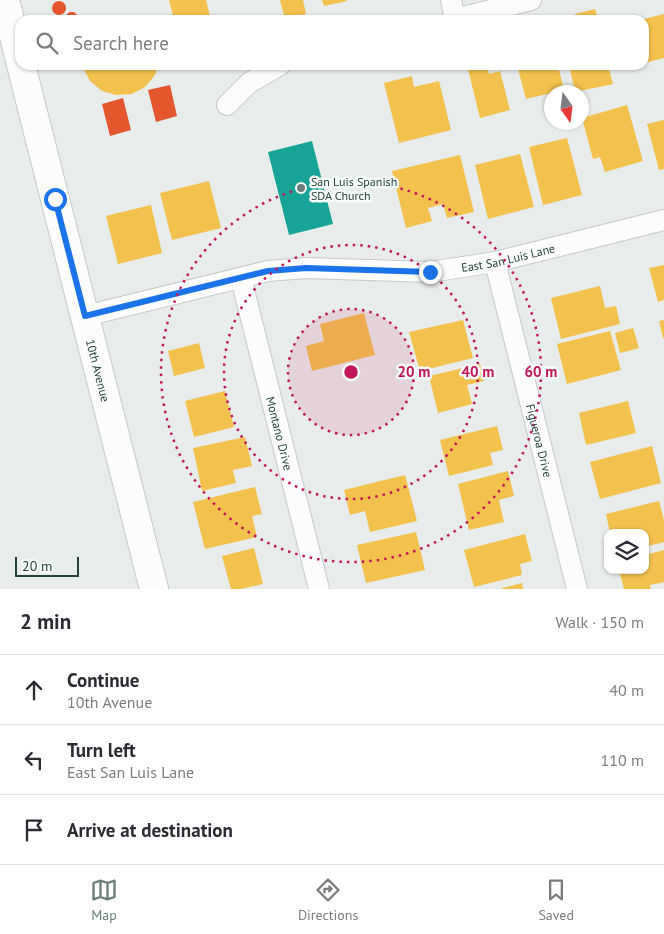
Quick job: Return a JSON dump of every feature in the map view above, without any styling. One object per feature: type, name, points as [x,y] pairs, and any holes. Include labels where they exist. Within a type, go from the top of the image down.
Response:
[{"type":"main road","points":[[5,0],[15,41]]},
{"type":"main road","name":"10th Avenue","points":[[22,70],[154,589]]},
{"type":"street","points":[[452,13],[531,0]]},
{"type":"street","points":[[227,104],[250,83],[272,70]]},
{"type":"street","name":"East San Luis Lane","points":[[85,316],[268,271],[306,268],[430,272],[495,262],[664,220]]},
{"type":"street","name":"Figueroa Drive","points":[[495,262],[577,589]]},
{"type":"street","name":"Montano Drive","points":[[241,278],[319,589]]},
{"type":"building: Homes","points":[[169,0],[206,0],[210,15],[173,15]]},
{"type":"building: Homes","points":[[280,0],[303,0],[306,14],[284,15]]},
{"type":"building: Homes","points":[[322,0],[347,0],[347,1],[324,6]]},
{"type":"building: Homes","points":[[595,9],[597,15],[575,15]]},
{"type":"building: Homes","points":[[664,14],[664,58],[649,62],[649,18]]},
{"type":"building: Homes","points":[[84,70],[156,70],[155,75],[145,87],[132,94],[116,95],[102,91],[90,81]]},
{"type":"building: Homes","points":[[468,70],[488,70],[489,74],[500,71],[510,110],[480,118]]},
{"type":"building: Homes","points":[[518,70],[559,70],[563,85],[544,85],[544,95],[526,99]]},
{"type":"building: Homes","points":[[570,70],[609,70],[613,84],[589,89],[589,85],[573,85]]},
{"type":"building: Homes","points":[[412,76],[414,87],[439,81],[451,130],[399,143],[384,83]]},
{"type":"building: Homes","points":[[627,105],[643,161],[605,172],[600,157],[593,159],[585,130],[589,130],[589,116]]},
{"type":"building: Homes","points":[[664,120],[664,169],[659,170],[647,124]]},
{"type":"building: Homes","points":[[567,138],[582,195],[543,205],[529,147]]},
{"type":"building: Homes","points":[[520,154],[534,207],[488,219],[475,165]]},
{"type":"building: Homes","points":[[460,155],[474,212],[447,218],[443,204],[428,208],[432,221],[406,228],[392,171]]},
{"type":"building: Homes","points":[[209,181],[221,228],[172,240],[160,193]]},
{"type":"building: Homes","points":[[151,205],[162,253],[118,264],[106,216]]},
{"type":"building: Homes","points":[[664,265],[664,300],[658,302],[649,268]]},
{"type":"building: Homes","points":[[600,286],[605,308],[616,306],[620,324],[561,339],[551,298]]},
{"type":"building: Homes","points":[[364,313],[375,355],[312,371],[306,346],[324,341],[320,324]]},
{"type":"building: Homes","points":[[463,320],[473,358],[420,371],[409,332]]},
{"type":"building: Homes","points":[[664,320],[664,338],[663,338],[659,321]]},
{"type":"building: Homes","points":[[633,328],[639,348],[620,353],[615,333]]},
{"type":"building: Homes","points":[[610,331],[621,370],[567,384],[557,344]]},
{"type":"building: Homes","points":[[199,343],[205,368],[174,376],[168,351]]},
{"type":"building: Homes","points":[[480,364],[484,381],[467,385],[472,404],[438,413],[429,376]]},
{"type":"building: Homes","points":[[225,391],[234,427],[194,437],[185,401]]},
{"type":"building: Homes","points":[[628,401],[636,433],[586,445],[579,413]]},
{"type":"building: Homes","points":[[497,426],[503,450],[490,453],[493,465],[449,476],[440,440]]},
{"type":"building: Homes","points":[[245,437],[252,466],[233,470],[236,483],[202,491],[193,448]]},
{"type":"building: Homes","points":[[652,446],[661,483],[600,499],[590,462]]},
{"type":"building: Homes","points":[[508,471],[514,496],[499,500],[504,522],[469,530],[458,484]]},
{"type":"building: Homes","points":[[405,475],[417,521],[370,532],[365,511],[350,515],[344,490]]},
{"type":"building: Homes","points":[[255,487],[262,514],[252,516],[257,537],[205,549],[193,502]]},
{"type":"building: Homes","points":[[659,501],[664,520],[664,542],[649,546],[649,529],[609,529],[606,514]]},
{"type":"building: Homes","points":[[416,532],[425,570],[366,583],[357,545]]},
{"type":"building: Homes","points":[[525,534],[532,561],[520,564],[522,575],[474,587],[464,550]]},
{"type":"building: Homes","points":[[254,548],[263,584],[241,589],[231,589],[222,556]]},
{"type":"building: Homes","points":[[664,550],[664,582],[650,585],[651,589],[624,589],[620,574],[649,574],[649,554]]},
{"type":"building: Homes","points":[[522,583],[523,589],[502,589],[502,588]]},
{"type":"building: Shops","points":[[56,1],[62,1],[66,8],[62,15],[56,15],[52,11],[52,5]]},
{"type":"building: Shops","points":[[74,12],[77,15],[67,15]]},
{"type":"building: Shops","points":[[170,85],[177,116],[156,122],[148,90]]},
{"type":"building: Shops","points":[[123,98],[131,130],[110,136],[102,104]]},
{"type":"building: Public","name":"San Luis Spanish SDA Church","points":[[312,141],[333,224],[289,235],[268,152]]},
{"type":"place","name":"San Luis Spanish SDA Church","points":[[301,188]]},
{"type":"route","points":[[55,199],[85,316],[268,271],[306,268],[430,272]]}]
